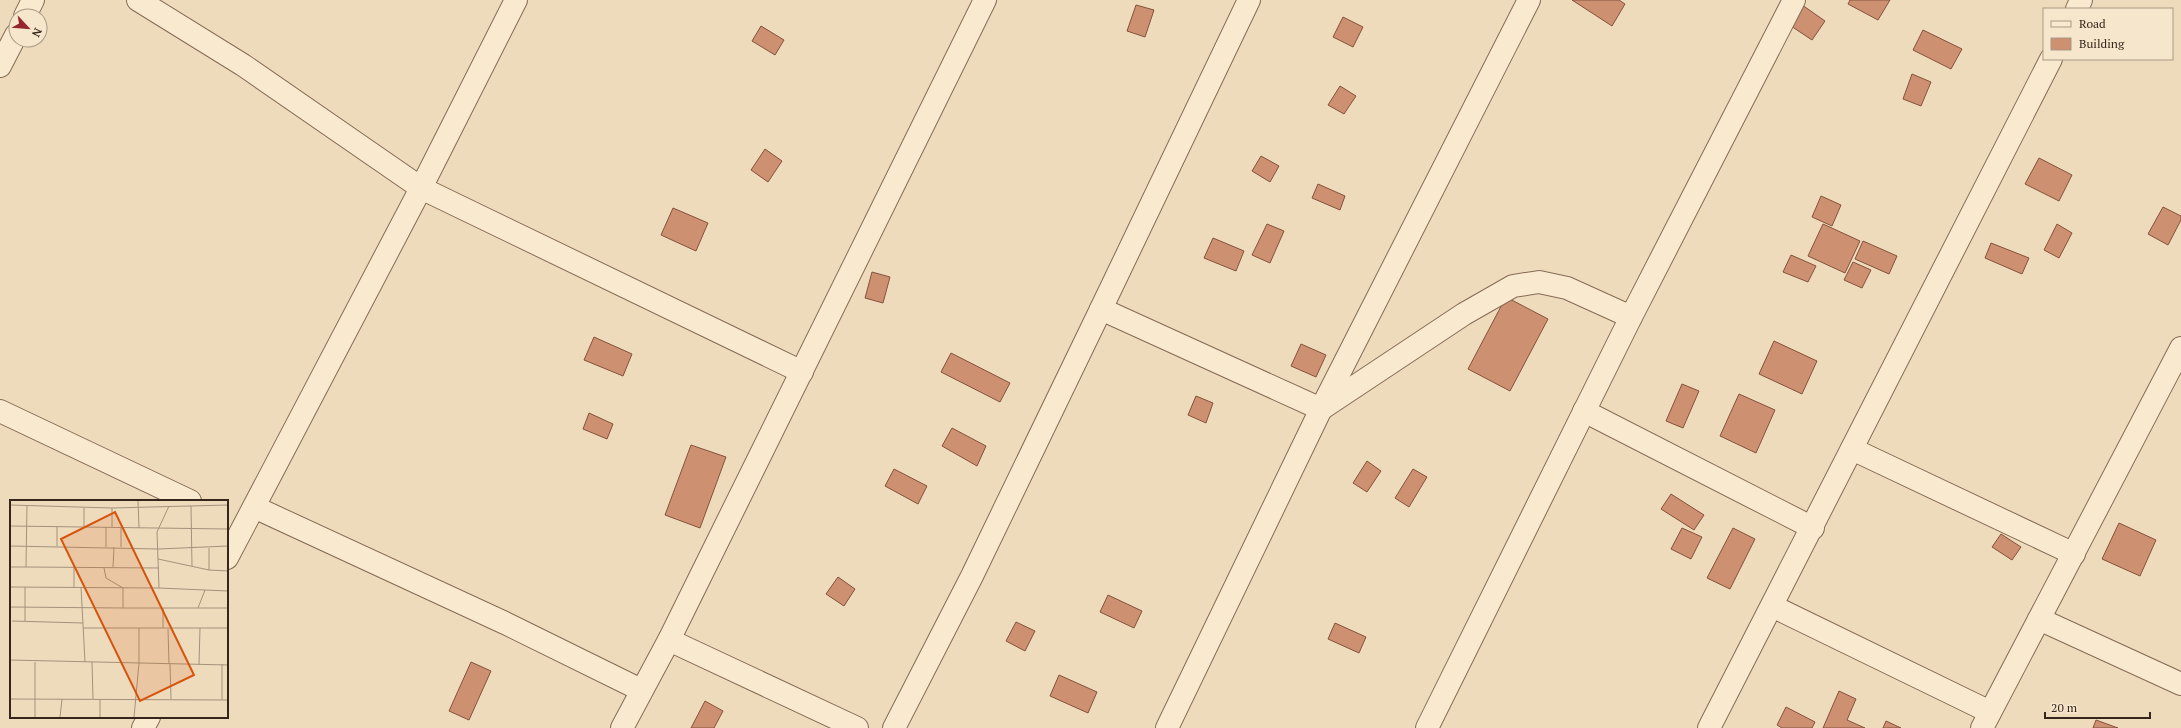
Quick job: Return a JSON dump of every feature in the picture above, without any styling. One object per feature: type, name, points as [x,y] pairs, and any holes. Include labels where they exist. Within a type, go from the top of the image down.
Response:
[{"type":"street","points":[[138,0],[243,65],[421,188],[802,372]]},
{"type":"street","points":[[228,554],[235,522],[254,507],[421,188],[516,0]]},
{"type":"street","points":[[622,728],[669,640],[985,0]]},
{"type":"street","points":[[894,728],[972,576],[1249,0]]},
{"type":"street","points":[[1167,728],[1322,409],[1529,0]]},
{"type":"street","points":[[1427,728],[1584,411],[1794,0]]},
{"type":"street","points":[[0,66],[9,48]]},
{"type":"street","points":[[1709,728],[1813,528],[2050,60]]},
{"type":"street","points":[[1322,409],[1464,314],[1513,286],[1539,282],[1567,288],[1632,317]]},
{"type":"street","points":[[1101,309],[1322,409]]},
{"type":"street","points":[[1772,606],[1986,720],[2181,348]]},
{"type":"street","points":[[0,411],[188,500]]},
{"type":"street","points":[[1584,411],[1813,528]]},
{"type":"street","points":[[1852,449],[2074,554]]},
{"type":"street","points":[[254,507],[498,620],[641,690]]},
{"type":"street","points":[[2039,619],[2181,684]]},
{"type":"street","points":[[669,640],[857,728]]},
{"type":"street","points":[[144,728],[149,718]]},
{"type":"building","points":[[1572,0],[1619,0],[1625,4],[1612,26]]},
{"type":"building","points":[[1795,0],[1825,21],[1812,40],[1782,20]]},
{"type":"building","points":[[1850,0],[1890,0],[1878,20],[1848,4]]},
{"type":"building","points":[[1136,5],[1154,10],[1145,37],[1127,31]]},
{"type":"building","points":[[1343,17],[1363,27],[1353,47],[1333,37]]},
{"type":"building","points":[[761,26],[784,40],[775,55],[752,41]]},
{"type":"building","points":[[1923,30],[1962,49],[1951,69],[1913,50]]},
{"type":"building","points":[[1912,74],[1931,82],[1921,106],[1903,99]]},
{"type":"building","points":[[1340,86],[1356,96],[1344,114],[1328,105]]},
{"type":"building","points":[[765,149],[782,161],[768,182],[751,170]]},
{"type":"building","points":[[1261,156],[1279,166],[1270,182],[1252,171]]},
{"type":"building","points":[[2039,158],[2072,175],[2059,201],[2025,184]]},
{"type":"building","points":[[1318,184],[1345,196],[1340,210],[1312,198]]},
{"type":"building","points":[[1821,196],[1841,205],[1832,226],[1812,217]]},
{"type":"building","points":[[2163,207],[2181,216],[2181,220],[2168,245],[2148,234]]},
{"type":"building","points":[[673,208],[708,223],[696,251],[661,235]]},
{"type":"building","points":[[1267,224],[1284,231],[1270,263],[1252,255]]},
{"type":"building","points":[[1823,224],[1860,241],[1845,273],[1808,256]]},
{"type":"building","points":[[2057,224],[2072,233],[2059,258],[2044,250]]},
{"type":"building","points":[[1213,238],[1244,251],[1236,271],[1204,258]]},
{"type":"building","points":[[1863,241],[1897,256],[1889,274],[1855,259]]},
{"type":"building","points":[[1991,243],[2029,258],[2022,274],[1985,258]]},
{"type":"building","points":[[1791,255],[1816,266],[1808,282],[1783,272]]},
{"type":"building","points":[[1853,262],[1871,270],[1862,288],[1844,280]]},
{"type":"building","points":[[872,272],[890,277],[883,303],[865,298]]},
{"type":"building","points":[[1506,297],[1548,319],[1510,391],[1468,369]]},
{"type":"building","points":[[594,337],[632,354],[623,376],[584,360]]},
{"type":"building","points":[[1774,341],[1817,361],[1802,394],[1759,374]]},
{"type":"building","points":[[1301,344],[1326,355],[1316,377],[1291,366]]},
{"type":"building","points":[[951,353],[1010,383],[1000,402],[941,372]]},
{"type":"building","points":[[1682,384],[1699,391],[1683,428],[1666,421]]},
{"type":"building","points":[[1739,394],[1775,410],[1756,453],[1720,436]]},
{"type":"building","points":[[1196,396],[1213,403],[1206,423],[1188,415]]},
{"type":"building","points":[[589,413],[613,424],[607,439],[583,429]]},
{"type":"building","points":[[952,428],[986,446],[977,466],[942,446]]},
{"type":"building","points":[[691,445],[726,457],[700,528],[665,515]]},
{"type":"building","points":[[1367,461],[1381,471],[1367,492],[1353,483]]},
{"type":"building","points":[[894,469],[927,486],[918,504],[885,486]]},
{"type":"building","points":[[1413,469],[1427,477],[1409,507],[1395,498]]},
{"type":"building","points":[[1671,494],[1704,515],[1694,530],[1661,509]]},
{"type":"building","points":[[2119,523],[2156,540],[2140,576],[2102,559]]},
{"type":"building","points":[[1682,528],[1702,537],[1691,559],[1671,549]]},
{"type":"building","points":[[1733,528],[1755,539],[1730,589],[1707,578]]},
{"type":"building","points":[[2001,534],[2021,547],[2012,560],[1992,547]]},
{"type":"building","points":[[838,577],[855,589],[844,606],[826,594]]},
{"type":"building","points":[[1108,595],[1142,611],[1134,628],[1100,612]]},
{"type":"building","points":[[1016,622],[1035,631],[1025,651],[1006,641]]},
{"type":"building","points":[[1335,623],[1366,637],[1359,653],[1328,639]]},
{"type":"building","points":[[471,662],[491,671],[469,720],[449,711]]},
{"type":"building","points":[[1059,675],[1097,692],[1088,713],[1050,696]]},
{"type":"building","points":[[1839,691],[1856,699],[1847,720],[1865,728],[1823,728]]},
{"type":"building","points":[[705,701],[723,711],[714,728],[691,728]]},
{"type":"building","points":[[1786,707],[1815,722],[1812,728],[1782,728],[1777,725]]},
{"type":"building","points":[[2096,720],[2118,728],[2093,728]]},
{"type":"building","points":[[1886,721],[1901,728],[1883,728]]}]
